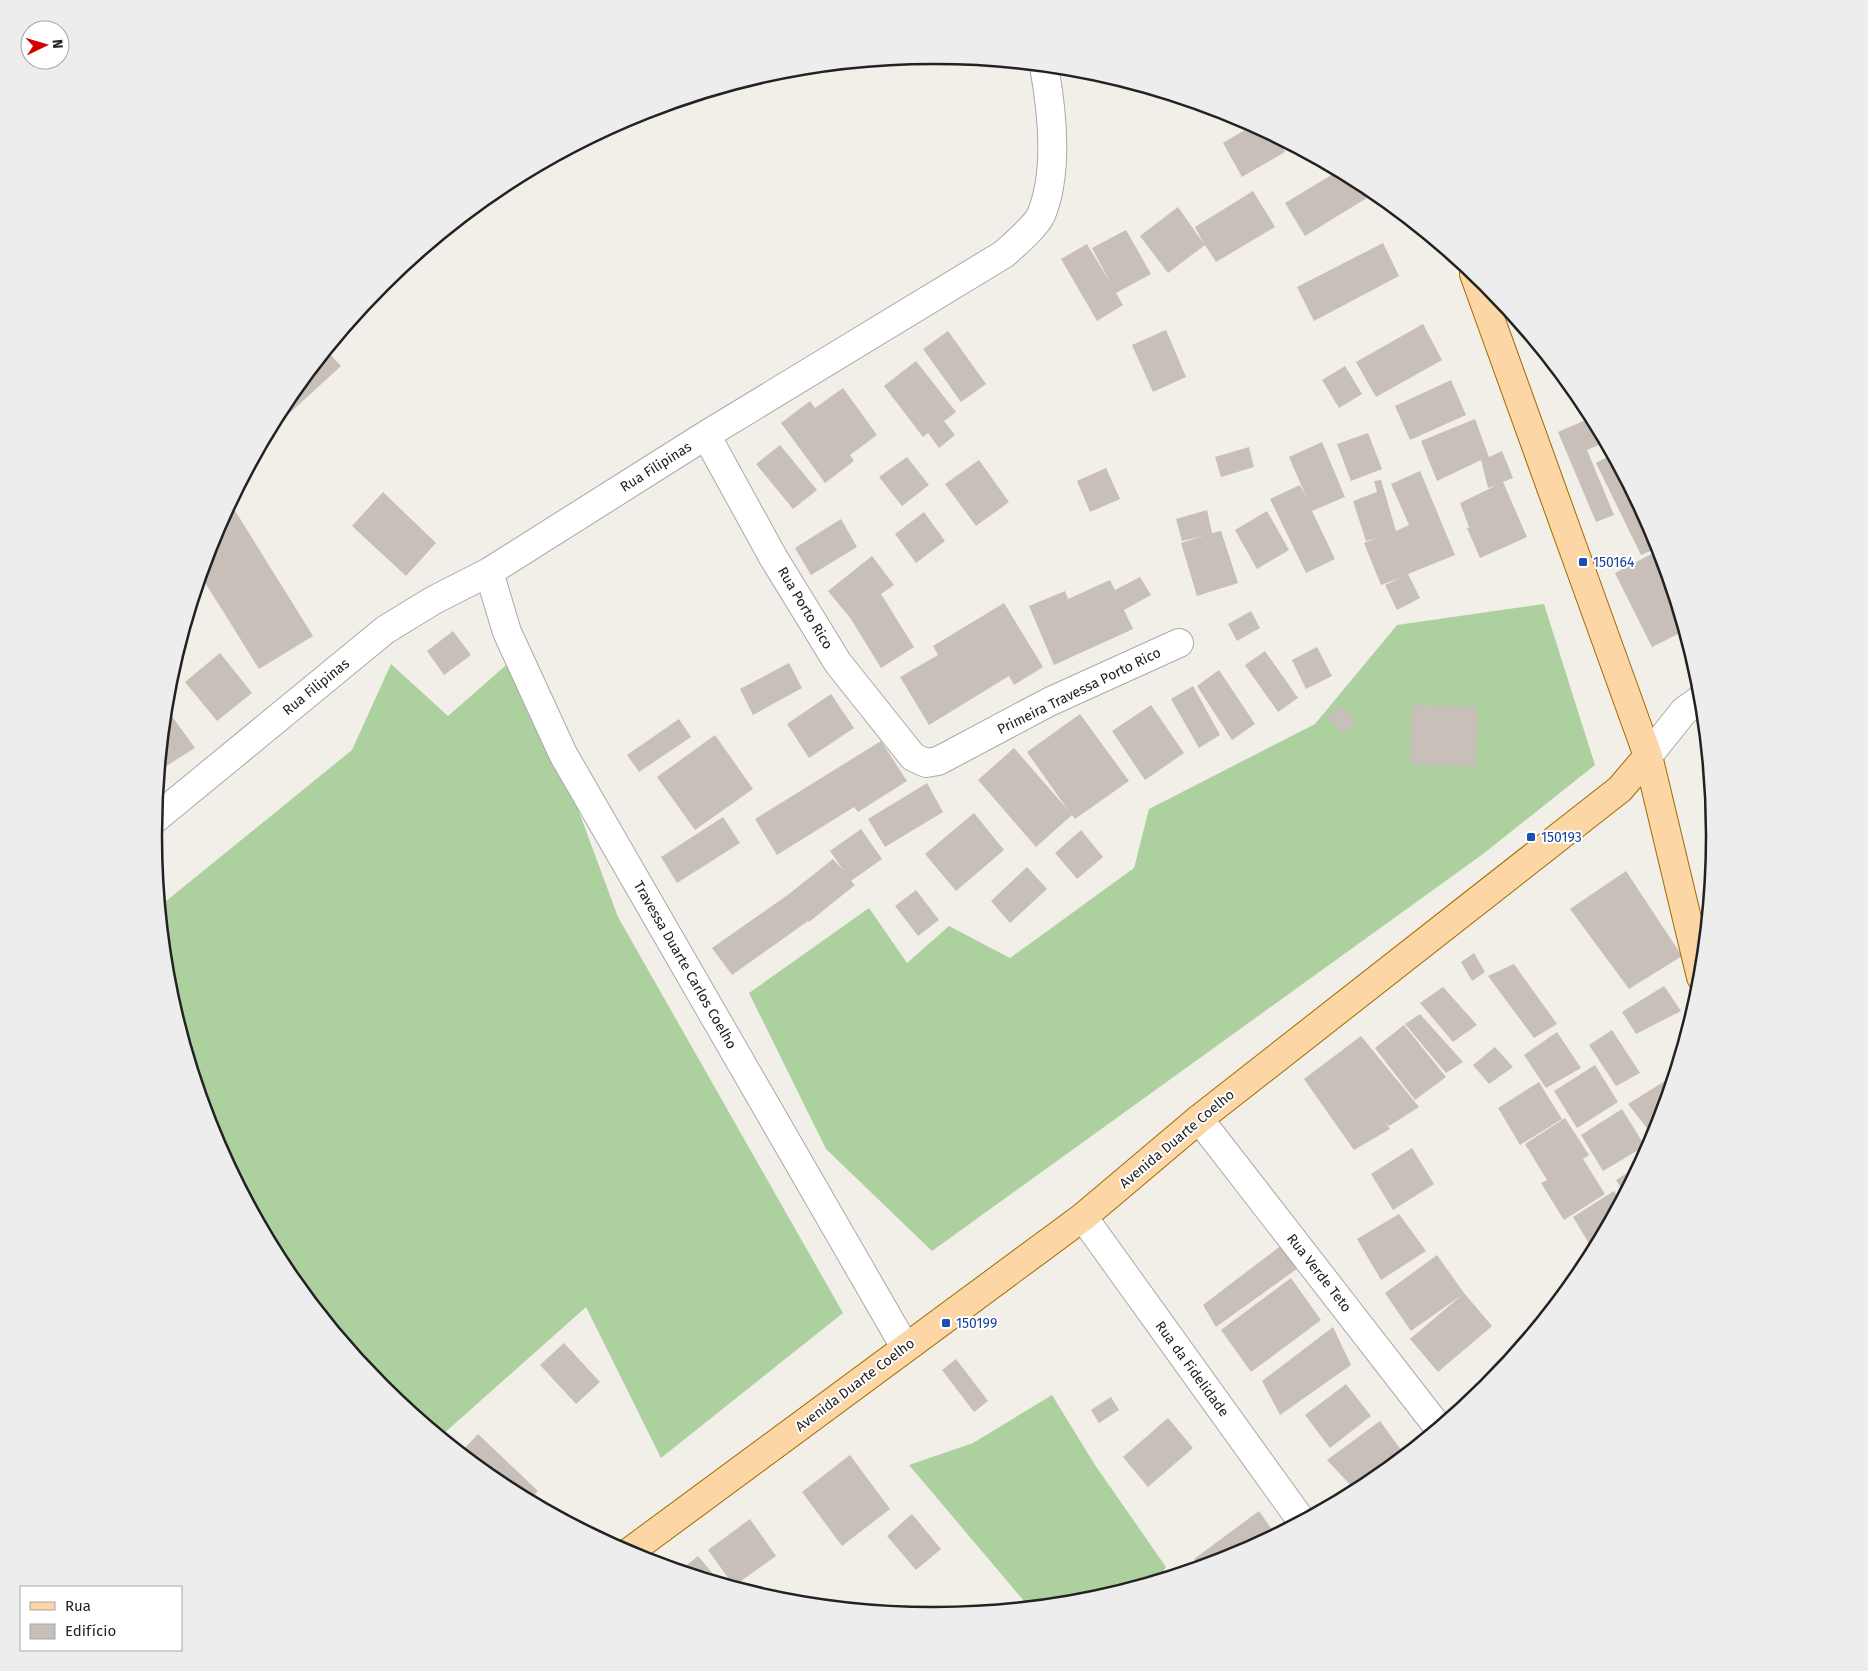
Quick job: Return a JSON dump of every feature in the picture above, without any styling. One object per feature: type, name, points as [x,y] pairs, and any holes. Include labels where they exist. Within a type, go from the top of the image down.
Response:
[{"type":"main road","points":[[1480,290],[1648,756],[1696,958]]},
{"type":"main road","name":"Avenida Duarte Coelho","points":[[636,1547],[1083,1217],[1199,1119],[1620,789],[1648,756]]},
{"type":"street","name":"Rua Filipinas","points":[[163,812],[385,630],[434,600],[489,572],[706,435],[1004,254],[1041,216],[1052,173],[1050,101],[1045,72]]},
{"type":"street","name":"Rua Porto Rico","points":[[706,435],[773,557],[838,663],[913,757],[926,763]]},
{"type":"street","name":"Travessa Duarte Carlos Coelho","points":[[489,572],[507,632],[563,754],[905,1347]]},
{"type":"street","name":"Primeira Travessa Porto Rico","points":[[926,763],[938,761],[1049,702],[1179,643]]},
{"type":"street","name":"Avenida Duarte Coelho","points":[[1648,756],[1684,711],[1694,704]]},
{"type":"street","name":"Rua Verde Teto","points":[[1199,1119],[1435,1423]]},
{"type":"street","name":"Rua da Fidelidade","points":[[1083,1217],[1297,1516]]},
{"type":"green space","points":[[1544,604],[1595,765],[1483,854],[932,1251],[826,1149],[749,993],[869,908],[907,963],[949,926],[1010,958],[1134,868],[1149,809],[1315,724],[1397,625]]},
{"type":"green space","points":[[520,653],[618,917],[843,1313],[661,1458],[586,1307],[445,1432],[388,1381],[354,1344],[292,1264],[242,1177],[221,1131],[203,1084],[177,986],[166,901],[352,750],[391,664],[448,716]]},
{"type":"green space","points":[[1052,1395],[1095,1465],[1166,1567],[1163,1572],[1134,1581],[1085,1592],[1024,1602],[909,1465],[973,1443]]},
{"type":"building","points":[[1245,130],[1283,147],[1285,152],[1242,177],[1223,143]]},
{"type":"building","points":[[1332,175],[1368,197],[1305,236],[1285,203]]},
{"type":"building","points":[[1253,191],[1275,227],[1216,262],[1205,245],[1168,273],[1140,236],[1178,207],[1204,244],[1195,227]]},
{"type":"building","points":[[1126,230],[1151,274],[1116,293],[1123,305],[1097,321],[1061,259],[1087,244],[1111,284],[1092,248]]},
{"type":"building","points":[[1383,243],[1399,276],[1314,321],[1297,287]]},
{"type":"building","points":[[1423,324],[1442,360],[1376,397],[1356,362]]},
{"type":"building","points":[[1166,330],[1186,377],[1153,392],[1132,345]]},
{"type":"building","points":[[948,331],[986,384],[961,402],[923,349]]},
{"type":"building","points":[[331,355],[341,366],[287,416]]},
{"type":"building","points":[[916,361],[956,412],[944,421],[955,435],[939,448],[928,433],[923,437],[884,386]]},
{"type":"building","points":[[1345,366],[1362,394],[1339,408],[1322,380]]},
{"type":"building","points":[[1451,380],[1466,415],[1410,440],[1395,406]]},
{"type":"building","points":[[843,388],[877,435],[850,455],[854,461],[825,483],[781,423],[810,401],[815,408]]},
{"type":"building","points":[[1475,419],[1489,457],[1502,451],[1513,478],[1503,482],[1527,537],[1480,558],[1467,528],[1483,522],[1469,527],[1460,503],[1495,486],[1488,488],[1481,460],[1437,481],[1421,441]]},
{"type":"building","points":[[1584,421],[1599,445],[1587,450],[1614,515],[1596,522],[1558,432]]},
{"type":"building","points":[[1368,433],[1382,469],[1351,481],[1337,444]]},
{"type":"building","points":[[1322,442],[1345,497],[1312,511],[1335,559],[1306,573],[1270,499],[1300,485],[1307,498],[1289,457]]},
{"type":"building","points":[[780,445],[817,490],[793,509],[756,464]]},
{"type":"building","points":[[1249,447],[1254,467],[1221,477],[1215,457]]},
{"type":"building","points":[[907,457],[929,485],[902,506],[879,477]]},
{"type":"building","points":[[1606,458],[1626,494],[1651,551],[1641,555],[1596,463]]},
{"type":"building","points":[[979,460],[1009,502],[976,526],[945,484]]},
{"type":"building","points":[[1106,468],[1120,499],[1090,512],[1077,481]]},
{"type":"building","points":[[1420,471],[1455,555],[1408,574],[1420,598],[1397,610],[1385,585],[1403,577],[1381,585],[1364,543],[1379,537],[1366,541],[1353,501],[1377,492],[1374,481],[1381,480],[1396,531],[1409,525],[1391,484]]},
{"type":"building","points":[[383,492],[436,543],[406,576],[352,526]]},
{"type":"building","points":[[235,510],[313,636],[259,669],[205,582]]},
{"type":"building","points":[[1207,510],[1212,533],[1221,531],[1238,583],[1197,596],[1181,543],[1203,536],[1182,541],[1176,519]]},
{"type":"building","points":[[1267,511],[1289,550],[1257,569],[1235,530]]},
{"type":"building","points":[[924,512],[945,541],[916,563],[895,534]]},
{"type":"building","points":[[841,519],[857,547],[811,575],[795,548]]},
{"type":"building","points":[[1652,554],[1665,587],[1678,634],[1652,647],[1615,573]]},
{"type":"building","points":[[872,556],[894,585],[881,594],[914,647],[881,668],[851,619],[828,591]]},
{"type":"building","points":[[1140,577],[1151,595],[1124,610],[1133,629],[1054,665],[1029,606],[1065,591],[1068,599],[1110,580],[1115,590]]},
{"type":"building","points":[[1004,603],[1043,667],[1014,685],[1009,676],[929,725],[900,677],[938,655],[933,646]]},
{"type":"building","points":[[1251,611],[1260,628],[1237,641],[1228,624]]},
{"type":"building","points":[[453,631],[471,655],[444,675],[427,651]]},
{"type":"building","points":[[1317,647],[1332,676],[1306,689],[1292,660]]},
{"type":"building","points":[[1265,651],[1298,698],[1278,712],[1245,665]]},
{"type":"building","points":[[220,653],[252,693],[217,721],[185,682]]},
{"type":"building","points":[[789,663],[802,688],[753,715],[740,689]]},
{"type":"building","points":[[1219,670],[1255,724],[1232,740],[1197,686]]},
{"type":"building","points":[[1193,686],[1220,735],[1199,748],[1171,699]]},
{"type":"building","points":[[831,694],[854,728],[809,758],[787,724]]},
{"type":"building","points":[[1151,705],[1184,753],[1145,780],[1112,731]]},
{"type":"building","points":[[1340,705],[1356,722],[1342,734],[1327,717]]},
{"type":"building","points":[[1412,705],[1478,707],[1476,767],[1410,764]]},
{"type":"building","points":[[1080,714],[1129,781],[1075,819],[1072,815],[1036,847],[978,780],[1014,748],[1068,810],[1027,752]]},
{"type":"building","points":[[172,716],[195,748],[166,766]]},
{"type":"building","points":[[679,719],[691,737],[639,772],[627,755]]},
{"type":"building","points":[[715,735],[753,789],[695,830],[657,777]]},
{"type":"building","points":[[881,741],[907,781],[858,812],[854,807],[777,855],[755,819]]},
{"type":"building","points":[[927,783],[943,812],[885,847],[868,819]]},
{"type":"building","points":[[974,813],[1004,850],[956,891],[925,854]]},
{"type":"building","points":[[723,817],[740,843],[677,883],[661,857]]},
{"type":"building","points":[[861,829],[882,859],[851,881],[855,885],[809,922],[804,914],[808,921],[732,975],[712,948],[789,894],[833,859],[844,871],[830,851]]},
{"type":"building","points":[[1081,830],[1103,857],[1077,879],[1055,853]]},
{"type":"building","points":[[1027,867],[1047,889],[1010,923],[991,901]]},
{"type":"building","points":[[1626,871],[1682,956],[1629,989],[1570,909]]},
{"type":"building","points":[[916,890],[939,920],[918,936],[895,906]]},
{"type":"building","points":[[1474,953],[1485,972],[1472,981],[1461,962]]},
{"type":"building","points":[[1514,964],[1557,1024],[1534,1038],[1488,976]]},
{"type":"building","points":[[1664,986],[1681,1011],[1636,1034],[1622,1012]]},
{"type":"building","points":[[1443,987],[1477,1025],[1453,1042],[1420,1003]]},
{"type":"building","points":[[1420,1014],[1463,1062],[1446,1073],[1405,1024]]},
{"type":"building","points":[[1404,1025],[1446,1077],[1415,1100],[1375,1048]]},
{"type":"building","points":[[1612,1030],[1640,1073],[1616,1086],[1589,1045]]},
{"type":"building","points":[[1557,1032],[1581,1068],[1546,1088],[1524,1055]]},
{"type":"building","points":[[1361,1036],[1419,1107],[1389,1126],[1384,1120],[1390,1129],[1354,1150],[1304,1079]]},
{"type":"building","points":[[1495,1047],[1513,1067],[1489,1084],[1473,1065]]},
{"type":"building","points":[[1595,1065],[1618,1102],[1577,1128],[1554,1091]]},
{"type":"building","points":[[1666,1080],[1648,1129],[1628,1104]]},
{"type":"building","points":[[1539,1082],[1562,1119],[1520,1145],[1498,1108]]},
{"type":"building","points":[[1622,1109],[1642,1142],[1638,1150],[1603,1171],[1581,1135]]},
{"type":"building","points":[[1565,1118],[1589,1155],[1583,1159],[1605,1194],[1564,1220],[1541,1183],[1547,1180],[1525,1144]]},
{"type":"building","points":[[1412,1148],[1434,1184],[1393,1210],[1371,1174]]},
{"type":"building","points":[[1628,1172],[1620,1187],[1616,1180]]},
{"type":"building","points":[[1614,1191],[1616,1195],[1589,1243],[1573,1217]]},
{"type":"building","points":[[1399,1214],[1426,1251],[1381,1280],[1357,1239]]},
{"type":"building","points":[[1287,1241],[1305,1263],[1216,1327],[1203,1305]]},
{"type":"building","points":[[1437,1255],[1464,1293],[1492,1326],[1438,1372],[1410,1339],[1462,1295],[1411,1331],[1385,1293]]},
{"type":"building","points":[[1291,1278],[1321,1320],[1251,1372],[1221,1330]]},
{"type":"building","points":[[1333,1327],[1351,1365],[1280,1415],[1262,1381]]},
{"type":"building","points":[[564,1343],[600,1382],[576,1404],[540,1365]]},
{"type":"building","points":[[956,1359],[988,1401],[974,1412],[942,1370]]},
{"type":"building","points":[[1346,1384],[1371,1416],[1330,1448],[1305,1415]]},
{"type":"building","points":[[1111,1397],[1119,1410],[1099,1423],[1091,1410]]},
{"type":"building","points":[[1168,1418],[1193,1448],[1148,1487],[1123,1457]]},
{"type":"building","points":[[1380,1421],[1401,1450],[1350,1485],[1327,1460]]},
{"type":"building","points":[[478,1434],[538,1491],[534,1495],[464,1448]]},
{"type":"building","points":[[850,1455],[890,1509],[842,1546],[802,1492]]},
{"type":"building","points":[[1259,1511],[1272,1529],[1229,1549],[1195,1561],[1194,1559]]},
{"type":"building","points":[[912,1514],[941,1549],[916,1570],[887,1536]]},
{"type":"building","points":[[750,1519],[776,1556],[739,1582],[729,1580],[708,1550]]},
{"type":"building","points":[[698,1556],[714,1575],[686,1566]]},
{"type":"place","name":"150164","points":[[1583,562]]},
{"type":"place","name":"150193","points":[[1531,837]]},
{"type":"place","name":"150199","points":[[946,1323]]}]
